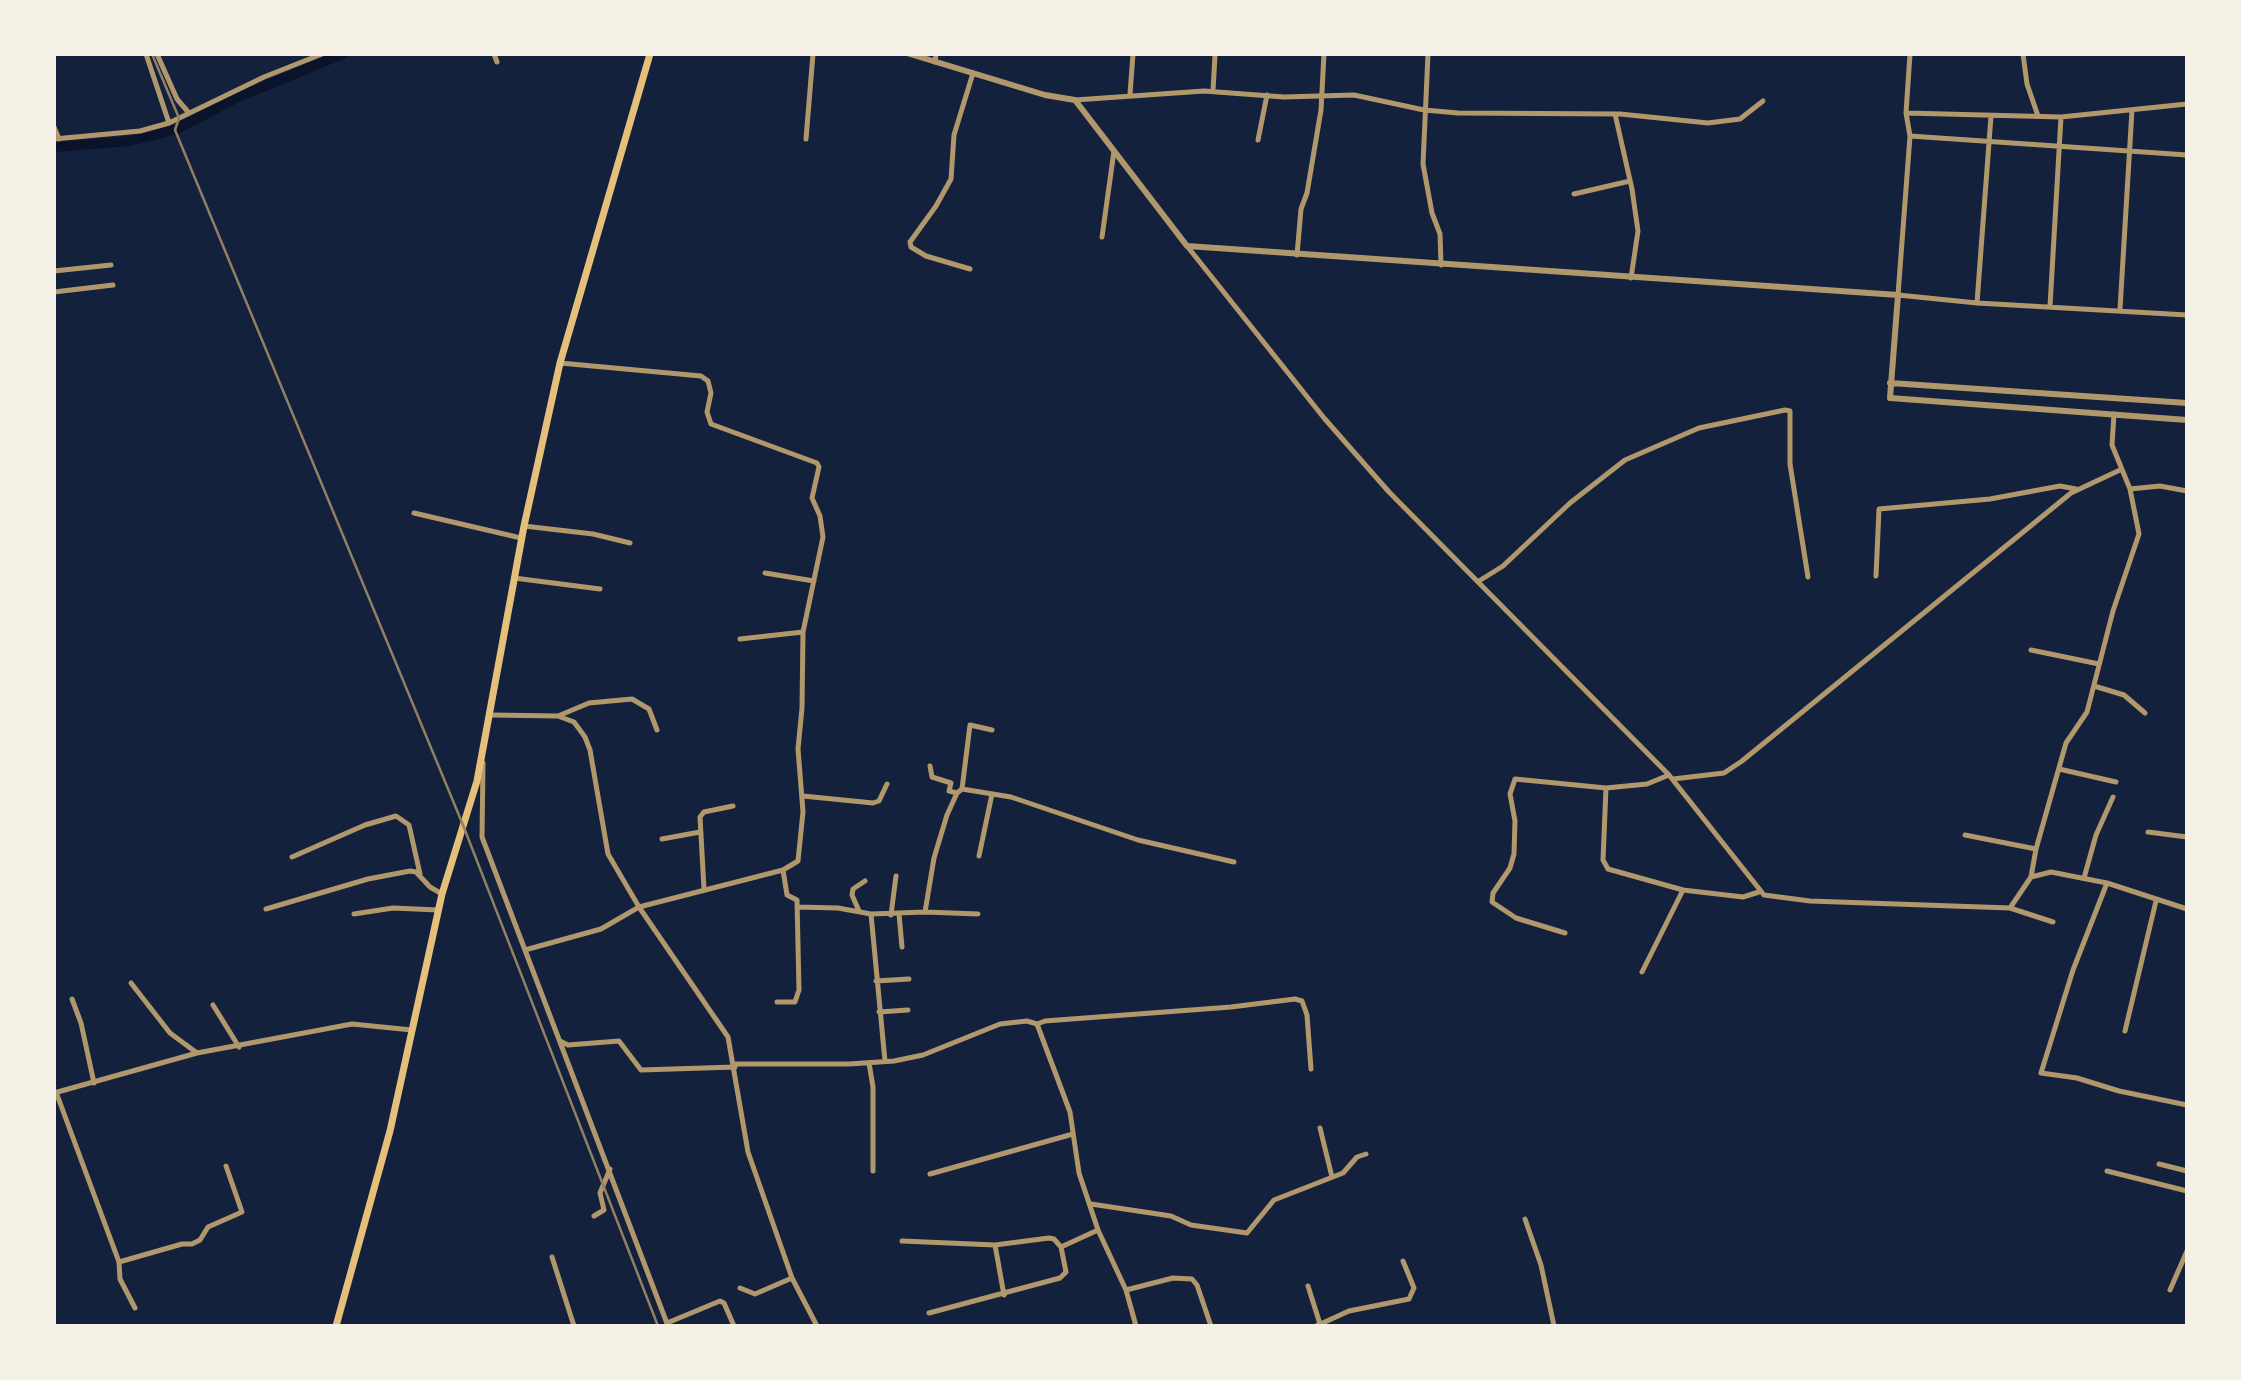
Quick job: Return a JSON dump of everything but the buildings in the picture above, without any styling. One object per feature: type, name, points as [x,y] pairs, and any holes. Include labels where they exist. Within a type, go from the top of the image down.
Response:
[{"type":"main road","points":[[336,1326],[390,1131],[442,894],[477,781],[524,526],[560,363],[650,54]]},
{"type":"street","points":[[146,54],[169,123]]},
{"type":"street","points":[[157,54],[177,99],[189,113]]},
{"type":"street","points":[[54,127],[56,139],[140,131],[169,123],[264,77],[322,54]]},
{"type":"street","points":[[494,54],[497,62]]},
{"type":"street","points":[[806,139],[813,54]]},
{"type":"street","points":[[910,54],[936,58],[973,73],[1045,95],[1074,100],[1130,94],[1213,91],[1267,95],[1354,95],[1424,110],[1504,116],[1615,114],[1726,122],[1754,112],[1763,101]]},
{"type":"street","points":[[1130,94],[1133,54]]},
{"type":"street","points":[[1297,255],[1301,209],[1307,193],[1321,96],[1324,54]]},
{"type":"street","points":[[1428,54],[1423,164],[1432,213],[1440,234],[1441,266]]},
{"type":"street","points":[[1910,54],[1906,113],[1910,136],[1890,398],[2187,420]]},
{"type":"street","points":[[2023,54],[2027,84],[2038,116]]},
{"type":"street","points":[[1213,91],[1215,55]]},
{"type":"street","points":[[970,269],[926,256],[911,247],[910,242],[936,206],[951,179],[954,135],[973,73]]},
{"type":"street","points":[[1258,139],[1267,95]]},
{"type":"street","points":[[1074,100],[1186,246],[1332,428],[1389,492],[1671,777],[1725,842],[1759,892]]},
{"type":"street","points":[[1906,113],[2061,117],[2187,104]]},
{"type":"street","points":[[2120,309],[2132,110]]},
{"type":"street","points":[[1615,114],[1638,231],[1631,278]]},
{"type":"street","points":[[1977,303],[1991,116]]},
{"type":"street","points":[[2050,306],[2061,117]]},
{"type":"street","points":[[1910,136],[2187,155]]},
{"type":"street","points":[[1102,237],[1114,151]]},
{"type":"street","points":[[1574,194],[1630,181]]},
{"type":"street","points":[[1186,246],[1441,266],[1898,295],[1977,303],[2120,309],[2187,315]]},
{"type":"street","points":[[54,271],[111,265]]},
{"type":"street","points":[[54,292],[113,285]]},
{"type":"street","points":[[525,950],[601,929],[639,907],[783,870],[798,861],[803,796],[797,749],[802,708],[803,632],[823,537],[820,516],[812,498],[819,467],[817,463],[711,424],[707,412],[710,384],[701,376],[560,363]]},
{"type":"street","points":[[1890,383],[2187,403]]},
{"type":"street","points":[[1479,581],[1503,566],[1570,503],[1625,460],[1699,428],[1785,411],[1790,411],[1790,464],[1808,577]]},
{"type":"street","points":[[2011,908],[2031,877],[2036,849],[2066,743],[2087,712],[2139,534],[2130,489],[2119,470],[2112,445],[2114,414]]},
{"type":"street","points":[[1565,933],[1516,918],[1492,902],[1493,893],[1510,868],[1514,854],[1515,821],[1510,794],[1515,779],[1606,788],[1647,784],[1671,777],[1724,773],[2077,489],[2119,470]]},
{"type":"street","points":[[1876,576],[1879,509],[1990,499],[2060,486],[2077,489]]},
{"type":"street","points":[[2130,489],[2160,486],[2187,491]]},
{"type":"street","points":[[414,513],[522,538]]},
{"type":"street","points":[[524,526],[593,534],[630,543]]},
{"type":"street","points":[[765,573],[814,581]]},
{"type":"street","points":[[514,578],[600,589]]},
{"type":"street","points":[[740,639],[803,632]]},
{"type":"street","points":[[2031,650],[2099,664]]},
{"type":"street","points":[[2094,686],[2124,695],[2145,713]]},
{"type":"street","points":[[558,716],[589,703],[632,699],[649,709],[657,730]]},
{"type":"street","points":[[491,715],[558,716],[574,722],[585,737],[590,750],[608,854],[639,907],[724,1026],[734,1066],[748,1152],[792,1278],[817,1326]]},
{"type":"street","points":[[925,912],[934,858],[960,791],[970,724],[992,730]]},
{"type":"street","points":[[481,752],[482,837],[667,1324],[720,1301],[727,1308],[734,1326]]},
{"type":"street","points":[[930,766],[932,777],[951,783],[949,791],[1011,797],[1138,840],[1234,862]]},
{"type":"street","points":[[2059,769],[2116,782]]},
{"type":"street","points":[[803,796],[873,803],[879,801],[887,785]]},
{"type":"street","points":[[1606,788],[1604,865],[1621,874],[1683,890],[1743,897],[1759,892],[1810,901],[2011,908],[2053,922]]},
{"type":"street","points":[[979,856],[992,794]]},
{"type":"street","points":[[2084,878],[2096,835],[2113,797]]},
{"type":"street","points":[[704,889],[701,814],[733,806]]},
{"type":"street","points":[[292,857],[365,825],[396,816],[409,825],[420,875],[430,887],[442,894]]},
{"type":"street","points":[[662,839],[700,832]]},
{"type":"street","points":[[2148,832],[2187,837]]},
{"type":"street","points":[[1965,835],[2036,849]]},
{"type":"street","points":[[777,1002],[795,1002],[799,997],[797,900],[788,895],[783,870]]},
{"type":"street","points":[[266,909],[388,875],[410,871],[420,875]]},
{"type":"street","points":[[2031,877],[2051,872],[2084,878],[2187,909]]},
{"type":"street","points":[[891,915],[896,876]]},
{"type":"street","points":[[860,912],[852,895],[853,888],[865,881]]},
{"type":"street","points":[[2107,883],[2073,970],[2041,1073],[2077,1078],[2119,1091],[2187,1105]]},
{"type":"street","points":[[1642,972],[1683,890]]},
{"type":"street","points":[[2125,1031],[2156,901]]},
{"type":"street","points":[[797,907],[838,908],[891,915],[925,912],[978,914]]},
{"type":"street","points":[[354,914],[393,908],[438,910]]},
{"type":"street","points":[[871,914],[878,1012],[885,1061]]},
{"type":"street","points":[[899,914],[902,947]]},
{"type":"street","points":[[876,981],[909,979]]},
{"type":"street","points":[[131,983],[170,1033],[197,1053]]},
{"type":"street","points":[[72,999],[82,1023],[94,1083]]},
{"type":"street","points":[[560,1041],[568,1045],[619,1041],[624,1043],[634,1064],[641,1070],[869,1063],[923,1055],[1000,1024],[1027,1021],[1037,1024],[1045,1021],[1231,1007],[1295,999],[1302,1001],[1307,1015],[1311,1069]]},
{"type":"street","points":[[213,1005],[239,1047]]},
{"type":"street","points":[[878,1012],[908,1010]]},
{"type":"street","points":[[135,1308],[120,1279],[119,1262],[55,1093],[197,1053],[352,1024],[412,1030]]},
{"type":"street","points":[[1037,1024],[1065,1096],[1079,1173],[1098,1230],[1126,1290],[1136,1326]]},
{"type":"street","points":[[869,1063],[873,1087],[873,1171]]},
{"type":"street","points":[[1320,1128],[1332,1177]]},
{"type":"street","points":[[930,1174],[1073,1134]]},
{"type":"street","points":[[1091,1204],[1171,1216],[1191,1225],[1247,1233],[1274,1200],[1343,1174],[1357,1157],[1366,1154]]},
{"type":"street","points":[[2159,1164],[2187,1171]]},
{"type":"street","points":[[119,1262],[182,1244],[192,1244],[200,1240],[208,1227],[242,1212],[226,1166]]},
{"type":"street","points":[[594,1216],[604,1210],[600,1194],[610,1169]]},
{"type":"street","points":[[2107,1171],[2187,1191]]},
{"type":"street","points":[[1525,1219],[1541,1265],[1554,1326]]},
{"type":"street","points":[[1061,1247],[1098,1230]]},
{"type":"street","points":[[902,1241],[995,1245],[1048,1238],[1054,1239],[1061,1247],[1064,1276],[1004,1295],[929,1313]]},
{"type":"street","points":[[995,1245],[1004,1295]]},
{"type":"street","points":[[2170,1290],[2187,1251]]},
{"type":"street","points":[[552,1256],[573,1326]]},
{"type":"street","points":[[1308,1286],[1318,1325],[1349,1311],[1409,1299],[1415,1288],[1403,1261]]},
{"type":"street","points":[[740,1288],[755,1294],[792,1278]]},
{"type":"street","points":[[1126,1290],[1173,1278],[1192,1279],[1197,1285],[1211,1326]]},
{"type":"waterway","points":[[54,147],[130,141],[175,130],[236,98],[343,54]]},
{"type":"railway","points":[[152,54],[179,118],[175,130],[463,825],[658,1326]]}]
